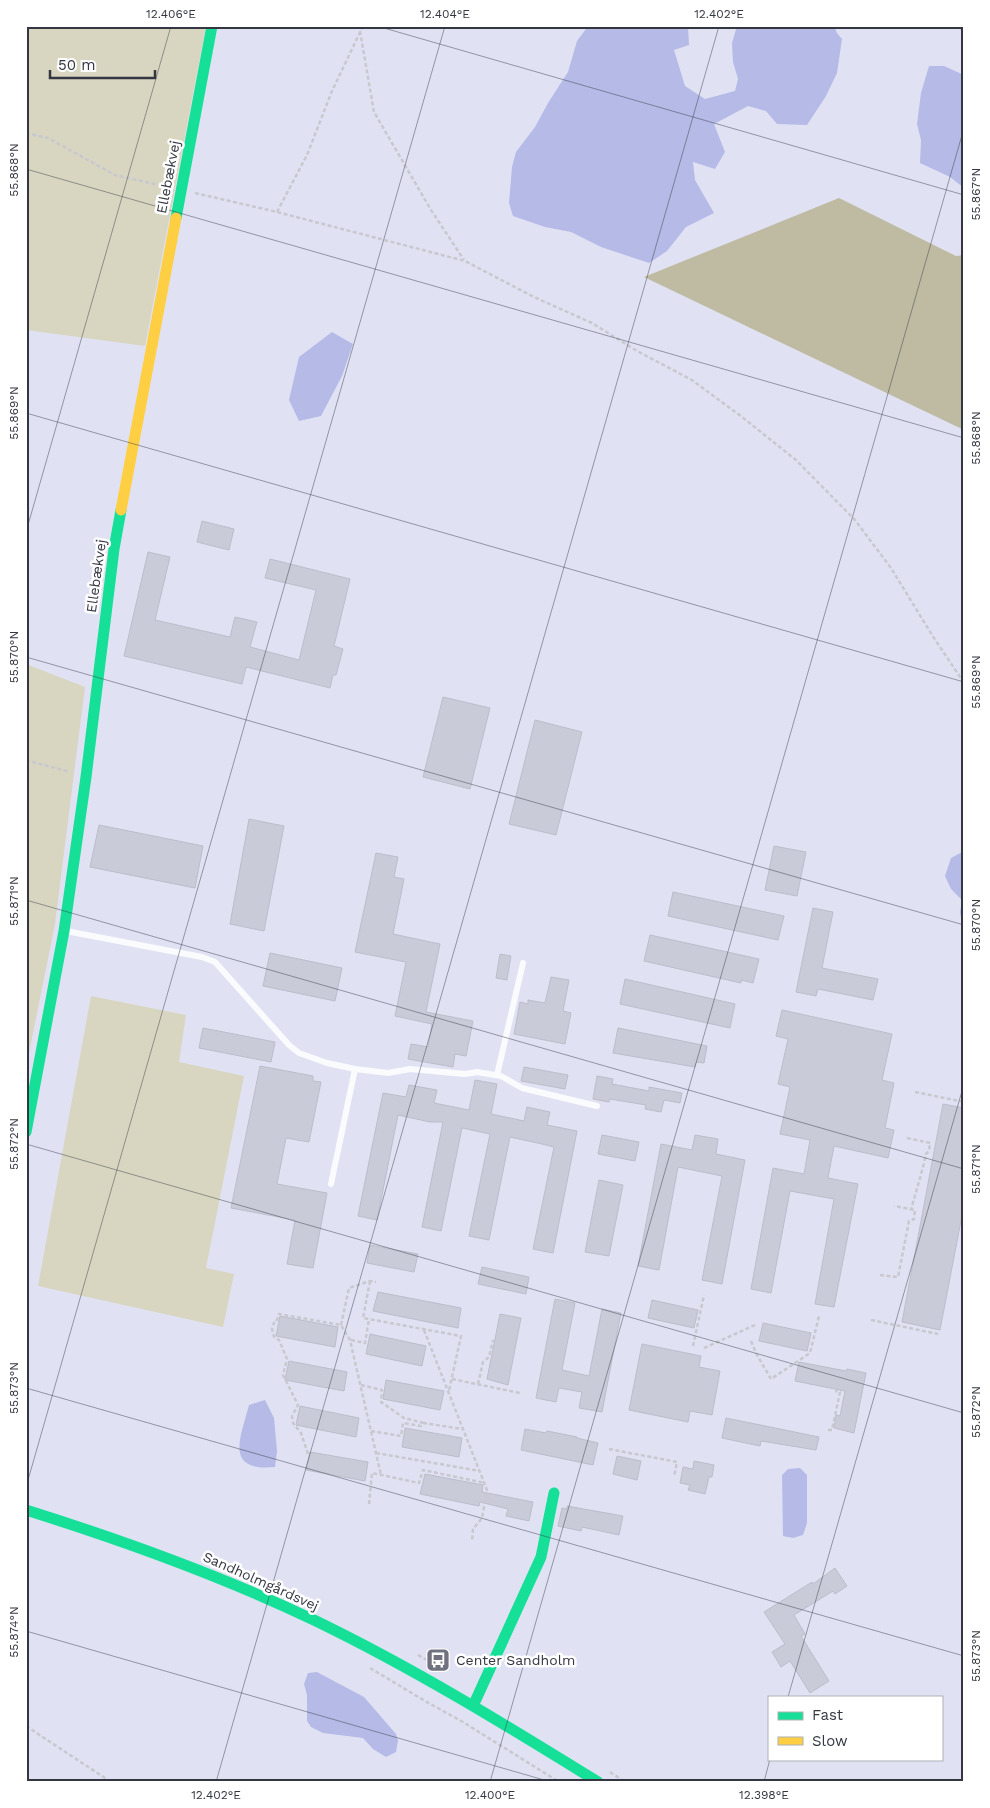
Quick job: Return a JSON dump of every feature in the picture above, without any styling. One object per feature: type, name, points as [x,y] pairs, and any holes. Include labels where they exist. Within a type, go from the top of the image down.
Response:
[{"type":"street","name":"Ellebækvej","points":[[26,1132],[64,931],[86,777],[114,549],[212,26]]},
{"type":"street","points":[[473,1706],[541,1557],[554,1493]]},
{"type":"street","name":"Sandholmgårdsvej","points":[[26,1510],[147,1550],[254,1593],[356,1641],[473,1706],[598,1782]]},
{"type":"lane","points":[[64,931],[202,957],[215,962],[289,1045],[299,1053],[327,1062],[388,1073],[410,1070],[465,1074],[477,1072],[497,1075],[522,1088],[597,1106]]},
{"type":"lane","points":[[497,1075],[523,963]]},
{"type":"lane","points":[[330,1184],[355,1068]]},
{"type":"path","points":[[277,212],[307,155],[332,91],[363,26]]},
{"type":"path","points":[[360,31],[374,112],[431,210],[465,261]]},
{"type":"path","points":[[26,133],[48,138],[116,174],[277,212],[465,261],[534,297],[592,322],[637,351],[692,380],[796,460],[855,520],[891,568],[932,636],[964,683]]},
{"type":"path","points":[[26,760],[86,777]]},
{"type":"path","points":[[915,1092],[964,1102]]},
{"type":"path","points":[[907,1138],[930,1143],[911,1210]]},
{"type":"path","points":[[880,1275],[898,1277],[909,1221],[914,1219],[915,1210],[894,1206]]},
{"type":"path","points":[[376,1282],[370,1281],[349,1288],[341,1325],[350,1340],[381,1475]]},
{"type":"path","points":[[370,1281],[363,1318],[461,1336],[449,1392]]},
{"type":"path","points":[[693,1346],[704,1294]]},
{"type":"path","points":[[308,1454],[301,1433],[293,1423],[292,1416],[298,1405],[283,1375],[287,1359],[279,1340],[274,1337],[273,1324],[279,1314],[341,1325]]},
{"type":"path","points":[[751,1341],[771,1379],[810,1352],[819,1316]]},
{"type":"path","points":[[350,1340],[365,1343],[369,1319]]},
{"type":"path","points":[[871,1320],[938,1334]]},
{"type":"path","points":[[704,1348],[755,1325]]},
{"type":"path","points":[[424,1330],[487,1490],[482,1518],[473,1529],[472,1541]]},
{"type":"path","points":[[478,1384],[483,1362],[490,1357],[493,1340]]},
{"type":"path","points":[[452,1379],[520,1393]]},
{"type":"path","points":[[361,1385],[382,1390],[381,1402],[404,1418],[462,1429]]},
{"type":"path","points":[[828,1430],[832,1430],[840,1392],[835,1392]]},
{"type":"path","points":[[371,1431],[401,1436],[403,1423],[421,1426],[424,1423]]},
{"type":"path","points":[[609,1448],[677,1462],[674,1476]]},
{"type":"path","points":[[376,1453],[480,1472]]},
{"type":"path","points":[[369,1504],[372,1473],[420,1483],[423,1470],[485,1484]]},
{"type":"path","points":[[381,1675],[463,1722],[559,1782]]},
{"type":"path","points":[[26,1726],[111,1782]]},
{"type":"shaded area","points":[[26,26],[206,26],[145,346],[26,330]]},
{"type":"shaded area","points":[[839,198],[956,256],[964,255],[964,430],[644,277]]},
{"type":"shaded area","points":[[26,664],[85,687],[55,924],[26,1068]]},
{"type":"shaded area","points":[[91,996],[186,1015],[179,1062],[244,1076],[206,1268],[234,1274],[223,1327],[38,1286]]},
{"type":"water","points":[[588,26],[688,26],[689,45],[674,50],[685,86],[705,99],[735,91],[738,79],[733,62],[732,43],[737,26],[834,26],[842,39],[837,73],[826,96],[807,125],[777,124],[766,111],[748,106],[714,124],[725,152],[715,169],[693,162],[695,180],[714,213],[686,227],[667,251],[649,263],[601,247],[571,232],[545,227],[513,216],[509,203],[512,167],[516,152],[535,127],[568,72],[577,41]]},
{"type":"water","points":[[929,66],[944,66],[964,75],[964,188],[950,177],[920,163],[921,140],[917,124],[921,93]]},
{"type":"water","points":[[332,332],[353,344],[342,376],[321,416],[299,421],[289,400],[299,357]]},
{"type":"water","points":[[964,851],[964,924],[962,924],[960,912],[962,900],[951,889],[945,876],[951,858]]},
{"type":"water","points":[[265,1400],[274,1418],[277,1451],[275,1467],[259,1467],[248,1464],[242,1458],[240,1450],[242,1429],[249,1405]]},
{"type":"water","points":[[800,1468],[807,1475],[807,1523],[803,1535],[793,1538],[783,1536],[782,1475],[788,1469]]},
{"type":"water","points":[[317,1672],[364,1697],[396,1734],[398,1740],[396,1752],[386,1757],[373,1749],[363,1738],[323,1733],[311,1727],[307,1721],[307,1695],[304,1684],[308,1673]]},
{"type":"building","points":[[202,521],[234,529],[229,550],[197,542]]},
{"type":"building","points":[[148,552],[170,557],[155,620],[230,637],[235,617],[257,622],[250,647],[299,660],[316,590],[265,578],[270,559],[350,579],[334,646],[343,649],[336,675],[333,675],[330,688],[246,667],[242,684],[124,656]]},
{"type":"building","points":[[443,697],[490,708],[470,789],[423,777]]},
{"type":"building","points":[[535,720],[582,732],[556,835],[509,824]]},
{"type":"building","points":[[249,819],[284,826],[264,931],[230,924]]},
{"type":"building","points":[[99,825],[203,846],[195,888],[90,867]]},
{"type":"building","points":[[774,846],[806,852],[797,896],[765,890]]},
{"type":"building","points":[[376,853],[398,857],[394,877],[404,879],[393,934],[440,944],[426,1012],[473,1021],[466,1056],[455,1054],[453,1067],[408,1059],[411,1044],[428,1047],[432,1024],[395,1016],[406,962],[355,952]]},
{"type":"building","points":[[673,892],[784,916],[778,940],[668,916]]},
{"type":"building","points":[[813,908],[833,912],[822,968],[878,979],[873,1000],[818,989],[816,996],[796,992]]},
{"type":"building","points":[[650,935],[759,959],[753,983],[741,980],[741,983],[644,961]]},
{"type":"building","points":[[270,953],[342,968],[335,1001],[263,986]]},
{"type":"building","points":[[500,954],[511,956],[507,980],[496,978]]},
{"type":"building","points":[[551,977],[569,980],[563,1011],[571,1013],[565,1044],[514,1034],[520,1002],[528,1004],[528,1000],[545,1003]]},
{"type":"building","points":[[625,979],[735,1004],[730,1028],[620,1004]]},
{"type":"building","points":[[782,1010],[892,1034],[882,1080],[894,1083],[885,1128],[894,1130],[888,1158],[834,1146],[828,1178],[858,1184],[834,1307],[815,1304],[834,1199],[790,1191],[771,1293],[751,1289],[773,1168],[804,1174],[810,1140],[780,1134],[790,1087],[778,1084],[788,1039],[776,1036]]},
{"type":"building","points":[[203,1028],[275,1042],[271,1062],[199,1048]]},
{"type":"building","points":[[618,1028],[707,1046],[704,1063],[696,1062],[695,1067],[613,1053]]},
{"type":"building","points":[[260,1066],[313,1076],[313,1081],[321,1082],[309,1142],[286,1138],[277,1184],[327,1193],[313,1268],[287,1264],[295,1220],[231,1208]]},
{"type":"building","points":[[524,1067],[568,1075],[565,1089],[521,1081]]},
{"type":"building","points":[[597,1076],[613,1079],[612,1084],[649,1091],[649,1087],[682,1093],[680,1103],[664,1100],[661,1112],[645,1109],[646,1105],[610,1099],[609,1102],[593,1099]]},
{"type":"building","points":[[475,1080],[497,1084],[491,1114],[524,1121],[527,1107],[550,1112],[547,1125],[577,1131],[553,1253],[533,1249],[554,1147],[510,1137],[489,1240],[469,1236],[490,1134],[462,1128],[441,1231],[422,1227],[443,1122],[430,1122],[398,1115],[377,1220],[358,1216],[383,1093],[406,1097],[409,1085],[437,1090],[434,1103],[469,1110]]},
{"type":"building","points":[[943,1104],[964,1108],[964,1205],[940,1330],[902,1322]]},
{"type":"building","points":[[602,1135],[639,1142],[635,1161],[598,1154]]},
{"type":"building","points":[[695,1135],[718,1139],[716,1154],[745,1160],[722,1284],[702,1280],[722,1176],[678,1167],[659,1270],[638,1266],[661,1144],[692,1150]]},
{"type":"building","points":[[599,1180],[623,1185],[609,1256],[585,1252]]},
{"type":"building","points":[[370,1245],[418,1254],[414,1272],[367,1263]]},
{"type":"building","points":[[482,1267],[529,1277],[526,1294],[478,1284]]},
{"type":"building","points":[[378,1292],[461,1308],[458,1328],[373,1311]]},
{"type":"building","points":[[555,1299],[575,1303],[562,1370],[589,1376],[602,1309],[621,1313],[602,1412],[579,1408],[582,1392],[559,1388],[556,1402],[536,1398]]},
{"type":"building","points":[[652,1300],[698,1310],[694,1328],[648,1318]]},
{"type":"building","points":[[500,1314],[521,1318],[508,1385],[487,1379]]},
{"type":"building","points":[[280,1316],[338,1327],[335,1347],[276,1336]]},
{"type":"building","points":[[763,1323],[811,1333],[807,1351],[759,1341]]},
{"type":"building","points":[[370,1334],[426,1346],[422,1366],[366,1354]]},
{"type":"building","points":[[642,1344],[701,1356],[699,1367],[720,1371],[712,1415],[690,1411],[688,1422],[629,1410]]},
{"type":"building","points":[[289,1361],[347,1372],[344,1391],[285,1380]]},
{"type":"building","points":[[799,1362],[866,1373],[854,1433],[834,1428],[836,1415],[840,1416],[845,1391],[795,1381]]},
{"type":"building","points":[[386,1380],[444,1391],[440,1410],[383,1399]]},
{"type":"building","points":[[300,1406],[359,1418],[356,1437],[296,1425]]},
{"type":"building","points":[[726,1418],[819,1437],[816,1450],[761,1441],[760,1446],[722,1438]]},
{"type":"building","points":[[405,1428],[462,1438],[459,1457],[402,1447]]},
{"type":"building","points":[[525,1429],[546,1433],[547,1431],[598,1443],[593,1465],[521,1450]]},
{"type":"building","points":[[310,1452],[368,1462],[365,1481],[306,1470]]},
{"type":"building","points":[[617,1456],[641,1461],[637,1480],[613,1474]]},
{"type":"building","points":[[694,1461],[714,1465],[712,1477],[709,1477],[705,1494],[688,1490],[690,1485],[680,1483],[683,1467],[693,1469]]},
{"type":"building","points":[[425,1474],[483,1485],[482,1492],[533,1502],[529,1521],[506,1516],[508,1509],[480,1502],[479,1506],[420,1494]]},
{"type":"building","points":[[567,1506],[623,1516],[619,1535],[582,1527],[581,1531],[558,1526],[562,1508],[567,1509]]},
{"type":"building","points":[[835,1568],[847,1586],[835,1594],[833,1591],[794,1615],[805,1634],[801,1636],[829,1681],[810,1693],[790,1661],[781,1667],[772,1652],[785,1644],[764,1612],[812,1582],[813,1584]]},
{"type":"waterway","points":[[959,26],[964,29]]},
{"type":"traffic: fast","points":[[176,218],[212,26]]},
{"type":"traffic: fast","points":[[26,1132],[64,931],[86,777],[114,549],[121,510]]},
{"type":"traffic: fast","points":[[473,1706],[541,1557],[554,1493]]},
{"type":"traffic: fast","points":[[26,1510],[173,1560],[245,1589],[316,1621],[424,1678],[494,1718],[598,1782]]},
{"type":"traffic: slow","points":[[121,510],[176,218]]},
{"type":"place","name":"Center Sandholm","points":[[438,1660]]}]
